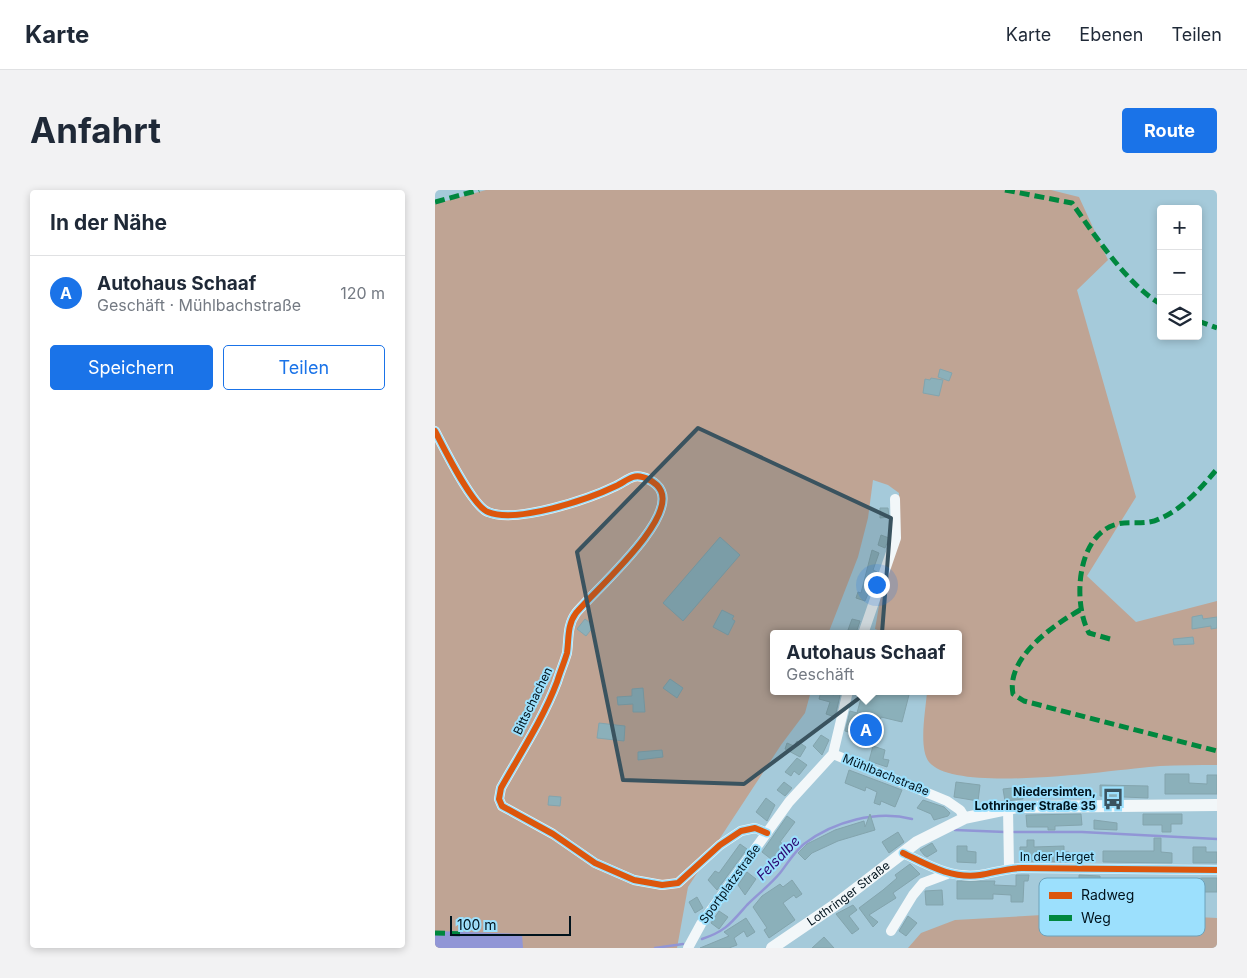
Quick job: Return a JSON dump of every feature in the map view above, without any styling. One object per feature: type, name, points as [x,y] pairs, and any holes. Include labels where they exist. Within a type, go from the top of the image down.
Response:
[{"type":"main road","name":"Lothringer Straße","points":[[772,948],[827,911],[903,852],[927,836],[965,818],[1008,808],[1217,805]]},
{"type":"street","name":"Bittschachen","points":[[435,431],[477,502],[487,512],[513,515],[575,502],[616,486],[633,477],[642,476],[653,482],[660,489],[664,500],[659,519],[602,588],[574,615],[570,624],[567,652],[556,684],[501,788],[499,799],[502,806],[553,834],[595,863],[634,880],[662,885],[678,883],[720,845],[741,831],[755,828],[767,833]]},
{"type":"street","points":[[864,630],[895,538],[895,499]]},
{"type":"street","name":"Mühlbachstraße","points":[[847,695],[833,754],[947,801],[960,810],[965,818]]},
{"type":"street","name":"Sportplatzstraße","points":[[688,948],[701,924],[767,833],[801,788],[833,754]]},
{"type":"street","name":"In der Herget","points":[[1008,808],[1009,868]]},
{"type":"street","name":"In der Herget","points":[[903,852],[947,874]]},
{"type":"street","name":"In der Herget","points":[[891,931],[913,895],[923,883],[947,874],[978,875],[1009,868],[1217,870]]},
{"type":"highlighted area","points":[[698,428],[891,518],[878,684],[744,784],[623,780],[577,552]]},
{"type":"shaded area","points":[[486,190],[1051,190],[1079,197],[1108,260],[1077,290],[1136,497],[1087,576],[1136,622],[1217,601],[1217,765],[1160,766],[1075,775],[1003,779],[970,777],[945,772],[929,762],[923,738],[927,695],[962,695],[962,630],[875,629],[881,594],[900,535],[899,493],[888,485],[873,480],[868,518],[858,557],[830,630],[770,630],[770,695],[810,695],[805,713],[781,745],[688,887],[677,948],[435,948],[435,204]]},
{"type":"shaded area","points":[[1039,915],[1039,936],[1205,936],[1205,917],[1217,918],[1217,948],[908,948],[921,933],[955,920]]},
{"type":"water","points":[[435,931],[522,934],[523,948],[435,948]]},
{"type":"building","points":[[940,369],[952,373],[949,381],[938,377]]},
{"type":"building","points":[[931,378],[943,380],[939,396],[923,393],[925,379],[930,380]]},
{"type":"building","points":[[880,508],[888,508],[889,517],[880,518]]},
{"type":"building","points":[[881,535],[889,538],[885,548],[878,545]]},
{"type":"building","points":[[720,537],[740,555],[683,621],[663,603]]},
{"type":"building","points":[[872,550],[879,553],[873,570],[877,572],[865,601],[856,598],[858,592],[861,593]]},
{"type":"building","points":[[722,610],[734,616],[732,619],[735,621],[728,635],[713,627]]},
{"type":"building","points":[[1202,615],[1203,619],[1217,617],[1217,628],[1211,629],[1211,626],[1192,629],[1192,617]]},
{"type":"building","points":[[585,619],[594,626],[586,636],[577,629]]},
{"type":"building","points":[[852,619],[860,621],[857,630],[848,630]]},
{"type":"building","points":[[1193,637],[1194,644],[1174,645],[1173,639]]},
{"type":"building","points":[[670,679],[683,688],[677,698],[663,688]]},
{"type":"building","points":[[643,688],[645,712],[633,712],[633,704],[618,705],[617,697],[632,696],[632,689]]},
{"type":"building","points":[[820,695],[840,695],[835,717],[826,714],[830,702],[819,699]]},
{"type":"building","points":[[862,695],[909,695],[902,722],[881,717],[878,730],[862,725],[859,735],[845,731],[850,711],[857,713]]},
{"type":"building","points":[[599,723],[625,726],[624,741],[597,738]]},
{"type":"building","points":[[821,735],[829,740],[822,755],[813,746]]},
{"type":"building","points":[[797,741],[806,747],[800,757],[785,749],[787,743],[794,746]]},
{"type":"building","points":[[873,746],[885,750],[883,759],[889,760],[887,767],[869,761]]},
{"type":"building","points":[[662,750],[663,757],[638,760],[638,752]]},
{"type":"building","points":[[797,758],[807,765],[799,775],[794,771],[791,776],[785,772]]},
{"type":"building","points":[[849,770],[902,790],[895,807],[881,801],[880,805],[874,803],[877,792],[866,787],[865,791],[845,783]]},
{"type":"building","points":[[1165,774],[1189,774],[1189,783],[1207,784],[1207,775],[1217,775],[1217,794],[1165,794]]},
{"type":"building","points":[[784,782],[792,788],[785,796],[777,790]]},
{"type":"building","points":[[956,782],[980,785],[978,801],[954,797]]},
{"type":"building","points":[[1100,785],[1148,786],[1148,798],[1100,796]]},
{"type":"building","points":[[1021,787],[1023,799],[1005,801],[1003,789]]},
{"type":"building","points":[[549,796],[561,797],[560,806],[548,805]]},
{"type":"building","points":[[766,798],[775,805],[767,821],[756,812]]},
{"type":"building","points":[[923,800],[944,807],[950,813],[948,816],[934,820],[931,814],[917,808]]},
{"type":"building","points":[[870,814],[875,830],[838,841],[812,853],[805,860],[798,853],[807,844],[835,830],[864,821],[865,827]]},
{"type":"building","points":[[1081,814],[1082,825],[1055,826],[1055,830],[1048,830],[1048,827],[1027,827],[1026,815]]},
{"type":"building","points":[[1143,814],[1182,814],[1182,824],[1171,824],[1171,832],[1162,832],[1162,825],[1143,825]]},
{"type":"building","points":[[787,816],[795,822],[780,842],[783,844],[778,851],[782,854],[776,863],[762,852]]},
{"type":"building","points":[[1094,820],[1117,823],[1117,830],[1094,829]]},
{"type":"building","points":[[898,832],[904,842],[889,853],[882,842]]},
{"type":"building","points":[[1154,838],[1161,838],[1161,852],[1172,853],[1172,863],[1103,862],[1103,851],[1154,851]]},
{"type":"building","points":[[1027,840],[1034,840],[1034,847],[1064,846],[1064,852],[1069,852],[1069,862],[1020,861],[1020,847],[1027,847]]},
{"type":"building","points":[[932,843],[937,851],[927,857],[920,850]]},
{"type":"building","points":[[740,844],[747,849],[717,890],[708,880],[715,871],[719,873]]},
{"type":"building","points":[[957,846],[967,846],[967,851],[976,852],[976,863],[957,862]]},
{"type":"building","points":[[1193,847],[1206,847],[1206,852],[1217,852],[1217,863],[1193,863]]},
{"type":"building","points":[[910,864],[920,874],[893,893],[896,898],[869,915],[878,922],[873,927],[859,908],[897,878],[895,875]]},
{"type":"building","points":[[747,872],[756,879],[745,895],[738,885]]},
{"type":"building","points":[[1016,875],[1029,875],[1028,881],[1024,881],[1023,902],[1011,902],[1011,895],[993,894],[993,899],[957,899],[957,881],[995,881],[994,885],[1016,886]]},
{"type":"building","points":[[1079,875],[1100,876],[1100,878],[1079,878]]},
{"type":"building","points":[[1205,878],[1217,878],[1217,892],[1205,892]]},
{"type":"building","points":[[792,880],[802,894],[796,898],[794,895],[783,903],[795,920],[769,938],[764,930],[767,928],[753,907],[762,896],[780,884],[783,887]]},
{"type":"building","points":[[942,890],[943,905],[926,905],[925,891]]},
{"type":"building","points":[[697,897],[703,908],[695,913],[689,902]]},
{"type":"building","points":[[853,905],[857,910],[849,916],[859,929],[852,934],[836,914]]},
{"type":"building","points":[[719,911],[728,917],[719,929],[711,923]]},
{"type":"building","points":[[908,916],[917,923],[906,936],[899,931]]},
{"type":"building","points":[[746,918],[755,932],[747,937],[744,931],[734,938],[737,945],[729,948],[700,948],[729,936],[724,932]]},
{"type":"building","points":[[824,937],[834,948],[812,948]]},
{"type":"waterway","name":"Felsalbe","points":[[702,939],[717,933],[737,917],[776,877],[800,847],[816,836],[842,824],[870,817],[885,816],[912,819]]},
{"type":"waterway","name":"Felsalbe","points":[[955,830],[1005,832]]},
{"type":"waterway","name":"Felsalbe","points":[[1014,832],[1082,832],[1217,839]]},
{"type":"waterway","name":"Felsalbe","points":[[655,948],[683,944]]},
{"type":"marked path","points":[[435,202],[479,190]]},
{"type":"marked path","points":[[1005,190],[1072,203],[1101,244],[1124,272],[1157,301]]},
{"type":"marked path","points":[[1202,322],[1217,328]]},
{"type":"marked path","points":[[1110,639],[1089,633],[1081,606],[1081,573],[1085,557],[1092,543],[1101,532],[1114,525],[1154,521],[1168,515],[1191,497],[1217,469]]},
{"type":"marked path","points":[[1080,610],[1033,644],[1017,668],[1013,681],[1013,694],[1024,701],[1217,751]]},
{"type":"marked path","points":[[435,933],[464,934]]},
{"type":"cycle path","points":[[435,431],[474,499],[488,512],[500,515],[516,515],[552,508],[589,497],[637,476],[653,482],[661,491],[662,504],[656,519],[645,537],[573,618],[567,653],[557,682],[538,723],[501,788],[499,799],[502,806],[553,834],[595,863],[634,880],[662,885],[678,883],[720,845],[741,831],[755,828],[767,833]]},
{"type":"cycle path","points":[[903,853],[940,870],[969,876],[1022,868],[1217,870]]},
{"type":"place","name":"Autohaus Schaaf","points":[[866,730]]},
{"type":"place","name":"Niedersimten, Lothringer Straße 35","points":[[1113,799]]}]
